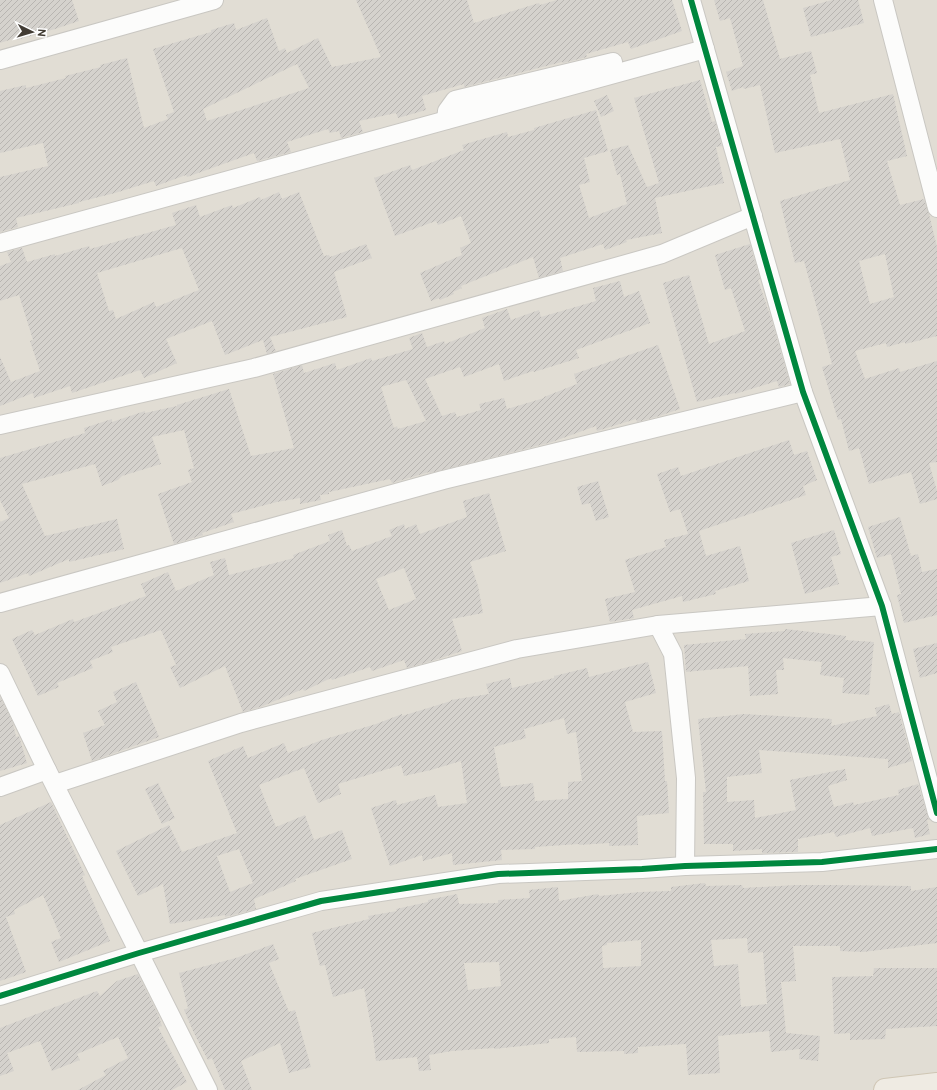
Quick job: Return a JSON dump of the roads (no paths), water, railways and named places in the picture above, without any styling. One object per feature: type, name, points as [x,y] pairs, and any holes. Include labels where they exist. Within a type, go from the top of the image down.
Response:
[{"type":"main road","points":[[885,1090],[937,1084]]},
{"type":"street","points":[[0,60],[214,0]]},
{"type":"street","points":[[691,0],[803,392],[882,606],[937,813]]},
{"type":"street","points":[[883,0],[937,208]]},
{"type":"street","points":[[575,78],[705,49]]},
{"type":"street","points":[[0,243],[446,120],[660,50]]},
{"type":"street","points":[[0,426],[254,368],[662,254],[753,216]]},
{"type":"street","points":[[0,603],[443,480],[803,392]]},
{"type":"street","points":[[0,787],[51,777],[241,723],[517,649],[658,625],[882,606]]},
{"type":"street","points":[[658,625],[673,654],[686,778],[685,866]]},
{"type":"street","points":[[0,673],[208,1090]]},
{"type":"street","points":[[0,996],[139,953],[321,901],[498,874],[822,862],[937,849]]}]
